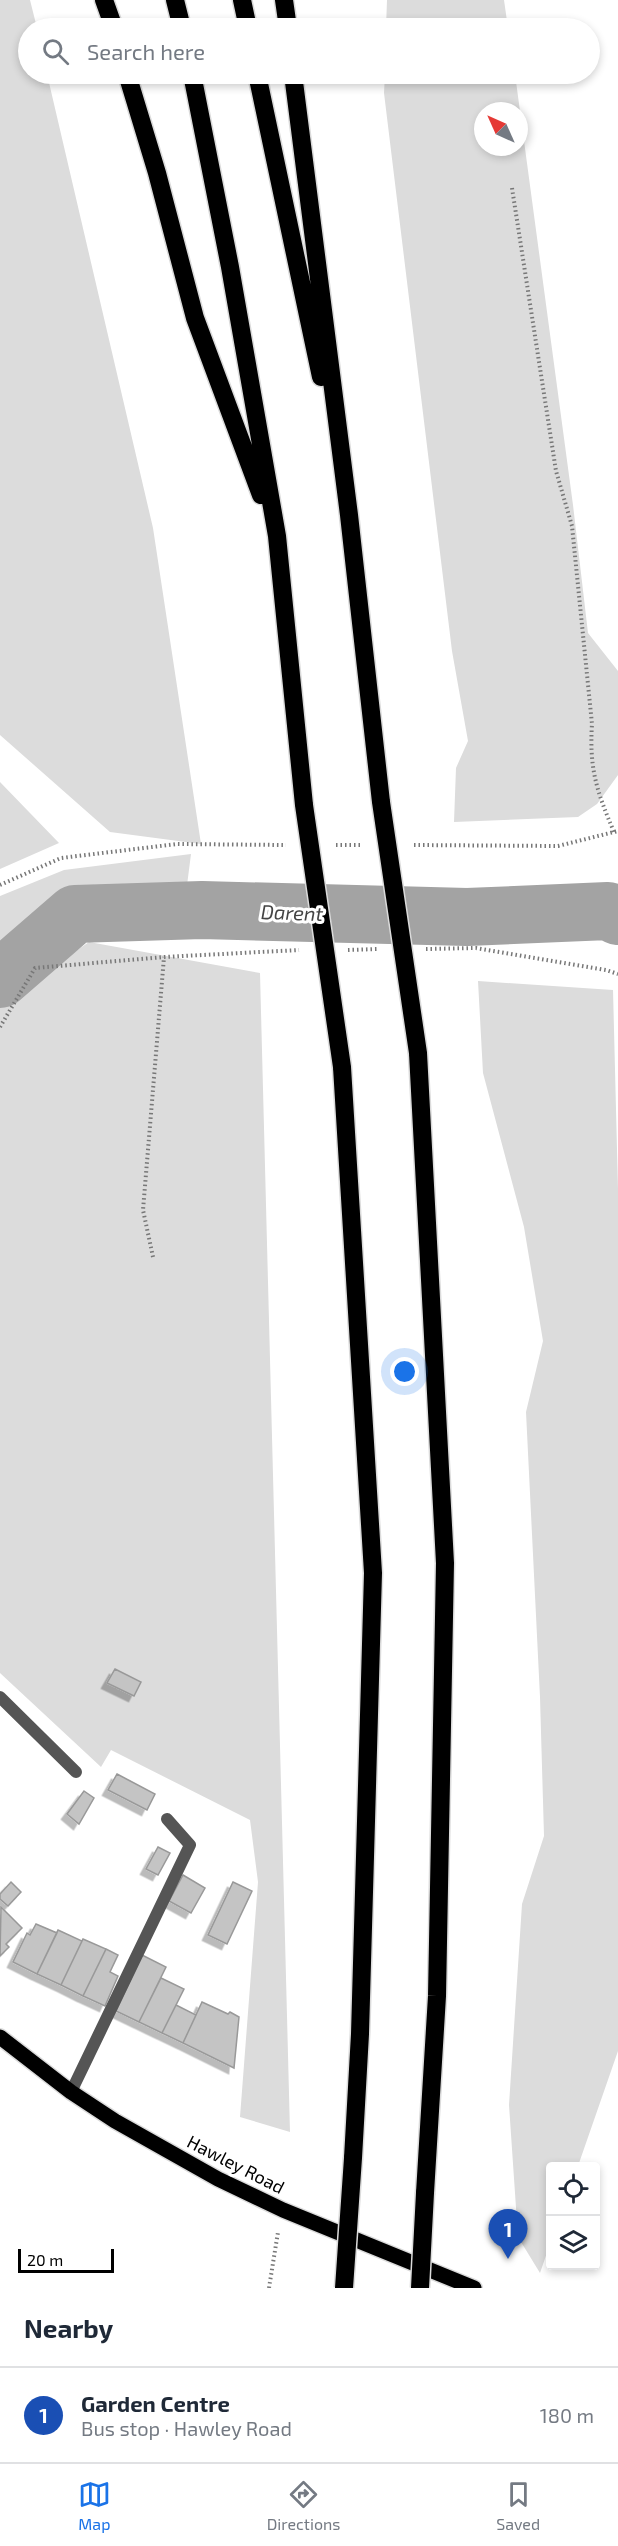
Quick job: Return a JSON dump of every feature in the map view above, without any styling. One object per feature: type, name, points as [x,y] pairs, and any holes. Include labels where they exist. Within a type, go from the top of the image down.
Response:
[{"type":"highway","points":[[104,0],[110,18]]},
{"type":"highway","points":[[175,0],[180,18]]},
{"type":"highway","points":[[242,0],[246,18]]},
{"type":"highway","points":[[284,0],[287,18]]},
{"type":"highway","points":[[130,84],[157,172],[195,318],[277,536]]},
{"type":"highway","points":[[194,84],[230,267],[277,536],[304,806],[342,1067],[373,1573],[360,2034],[344,2288]]},
{"type":"highway","points":[[259,84],[349,516]]},
{"type":"highway","points":[[294,84],[349,516],[381,802],[418,1053],[445,1563],[437,1996],[420,2288]]},
{"type":"main road","name":"Hawley Road","points":[[0,2037],[71,2092],[115,2121],[218,2179],[282,2210],[474,2288]]},
{"type":"lane","points":[[0,1696],[76,1772]]},
{"type":"lane","points":[[71,2092],[190,1845],[167,1819]]},
{"type":"path","points":[[512,188],[556,471],[572,526],[592,724],[590,756],[597,793],[614,832]]},
{"type":"path","points":[[0,885],[61,858],[177,844]]},
{"type":"path","points":[[417,949],[476,948],[618,974]]},
{"type":"path","points":[[347,950],[382,949]]},
{"type":"path","points":[[0,1027],[35,968],[164,957],[300,950]]},
{"type":"path","points":[[153,1257],[143,1210],[164,957]]},
{"type":"path","points":[[269,2288],[277,2235]]},
{"type":"shaded area","points":[[0,0],[30,0],[34,18],[18,18],[18,84],[49,84],[153,528],[201,844],[110,832],[0,735]]},
{"type":"shaded area","points":[[387,0],[504,0],[507,18],[386,18]]},
{"type":"shaded area","points":[[384,84],[516,84],[519,102],[474,102],[474,156],[526,156],[588,633],[618,671],[618,775],[597,804],[578,817],[454,822],[456,768],[468,741],[452,651]]},
{"type":"shaded area","points":[[0,782],[59,843],[0,869]]},
{"type":"shaded area","points":[[191,854],[185,901],[75,899],[5,946],[0,946],[0,896],[64,870]]},
{"type":"shaded area","points":[[89,942],[260,973],[290,2132],[240,2117],[258,1882],[250,1820],[111,1750],[101,1767],[0,1673],[0,1003]]},
{"type":"shaded area","points":[[478,981],[613,990],[618,1189],[618,2051],[579,2162],[546,2162],[546,2256],[540,2273],[518,2237],[509,2105],[522,1904],[544,1836],[540,1697],[526,1412],[543,1341],[524,1227],[483,1073]]},
{"type":"building","points":[[115,1669],[141,1682],[134,1696],[107,1683]]},
{"type":"building","points":[[117,1774],[155,1794],[147,1810],[108,1790]]},
{"type":"building","points":[[84,1791],[94,1798],[79,1824],[67,1814]]},
{"type":"building","points":[[158,1847],[170,1853],[158,1875],[146,1869]]},
{"type":"building","points":[[183,1875],[205,1888],[191,1913],[169,1901]]},
{"type":"building","points":[[11,1882],[21,1892],[8,1906],[0,1899],[0,1894]]},
{"type":"building","points":[[233,1882],[252,1891],[227,1944],[208,1935]]},
{"type":"building","points":[[1,1907],[22,1928],[6,1944],[9,1947],[0,1956]]},
{"type":"building","points":[[36,1924],[57,1933],[37,1974],[13,1962],[27,1933],[30,1935]]},
{"type":"building","points":[[58,1930],[82,1941],[61,1985],[37,1974]]},
{"type":"building","points":[[83,1939],[106,1949],[83,1996],[61,1985]]},
{"type":"building","points":[[106,1949],[118,1955],[110,1972],[118,1976],[105,2006],[83,1996]]},
{"type":"building","points":[[142,1955],[166,1967],[139,2022],[116,2011]]},
{"type":"building","points":[[161,1978],[184,1989],[162,2033],[139,2022]]},
{"type":"building","points":[[202,2002],[239,2017],[234,2068],[183,2043]]},
{"type":"building","points":[[176,2005],[196,2015],[183,2043],[162,2033]]},
{"type":"waterway","name":"Darent","points":[[0,979],[75,914],[202,910],[467,917],[608,911],[618,916]]},
{"type":"place","name":"Garden Centre","points":[[508,2259]]}]
